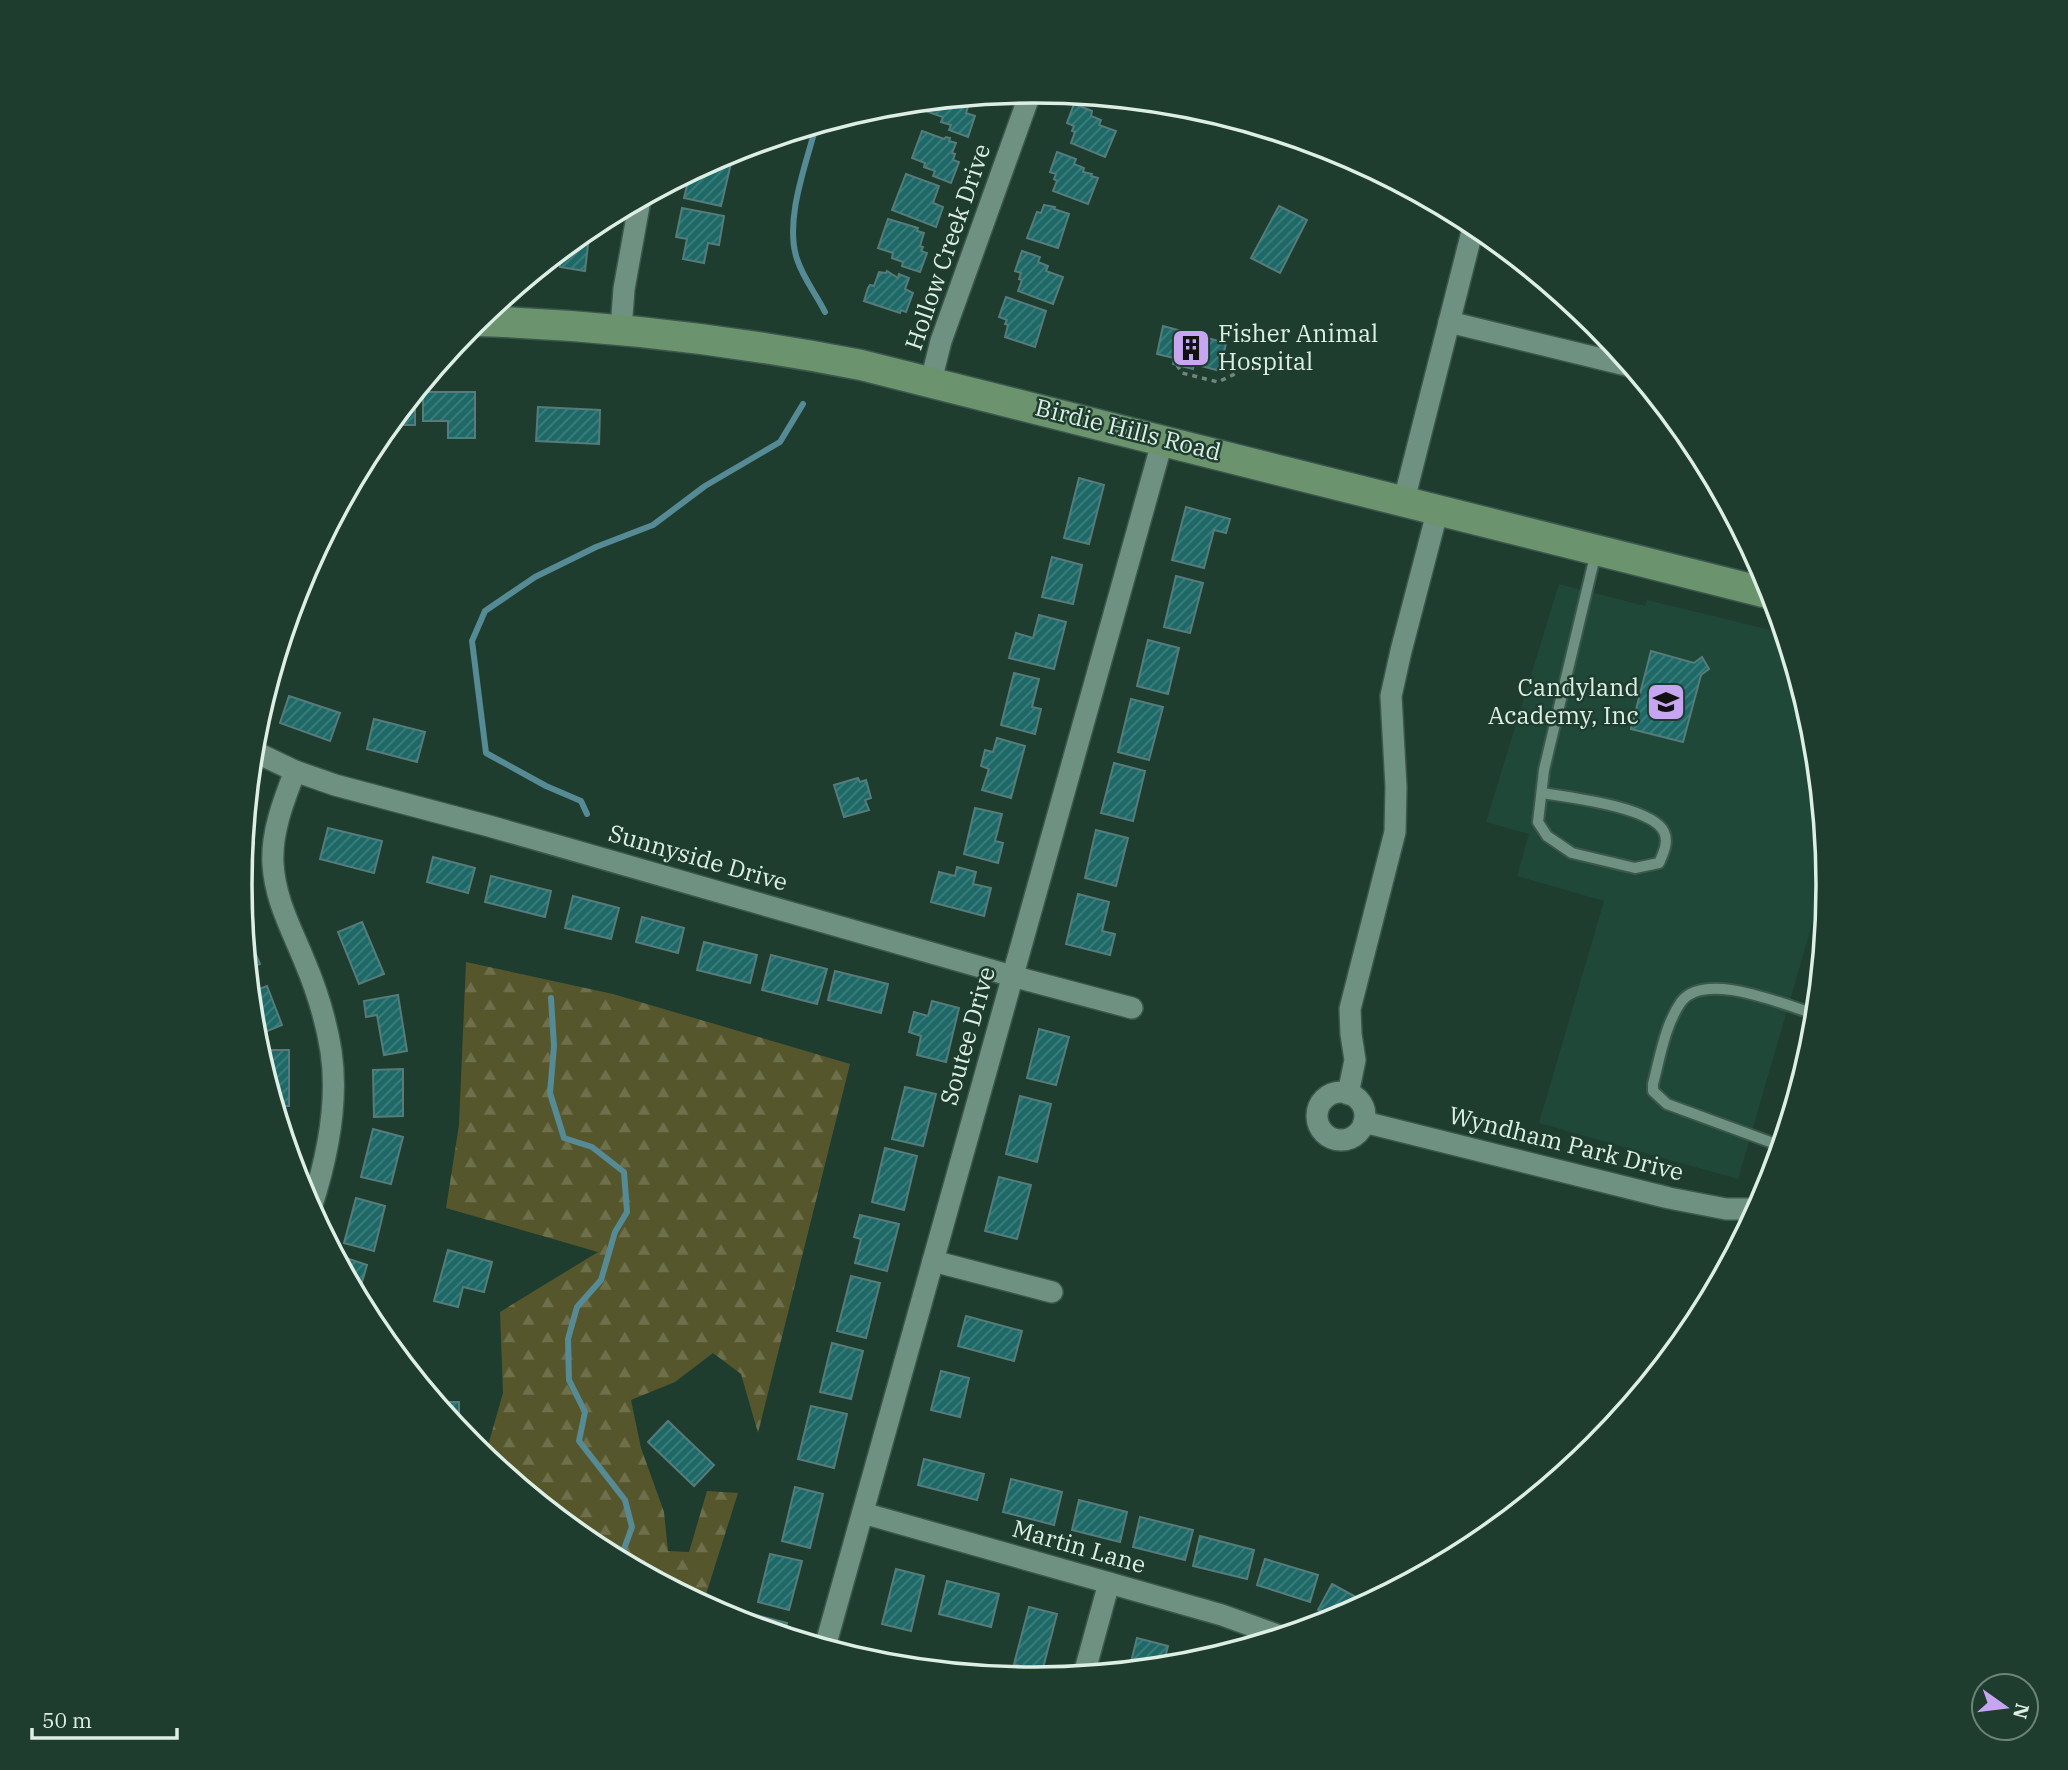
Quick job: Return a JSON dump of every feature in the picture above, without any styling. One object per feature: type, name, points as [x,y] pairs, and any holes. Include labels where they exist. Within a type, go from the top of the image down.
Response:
[{"type":"main road","name":"Birdie Hills Road","points":[[492,322],[621,329],[798,352],[931,381],[1758,591]]},
{"type":"street","name":"Hollow Creek Drive","points":[[931,381],[941,341],[1027,103]]},
{"type":"street","points":[[621,329],[624,289],[638,211]]},
{"type":"street","points":[[1404,500],[1471,237]]},
{"type":"street","points":[[1449,322],[1615,362]]},
{"type":"street","name":"Soutee Drive","points":[[827,1638],[1163,439]]},
{"type":"street","points":[[1348,1094],[1355,1060],[1350,1009],[1395,832],[1396,787],[1391,696],[1438,509]]},
{"type":"street","name":"Sunnyside Drive","points":[[263,756],[295,771],[1132,1008]]},
{"type":"street","points":[[295,771],[276,833],[273,862],[285,918],[305,961],[331,1052],[333,1085],[329,1140],[315,1192]]},
{"type":"street","points":[[1334,1093],[1348,1094],[1362,1105],[1364,1122],[1356,1135],[1349,1139],[1334,1139],[1322,1131],[1317,1117],[1321,1103],[1334,1093]]},
{"type":"street","name":"Wyndham Park Drive","points":[[1364,1122],[1669,1198],[1726,1209],[1745,1209]]},
{"type":"street","points":[[933,1261],[1052,1292]]},
{"type":"street","name":"Martin Lane","points":[[863,1513],[1268,1630]]},
{"type":"street","points":[[1087,1665],[1109,1583]]},
{"type":"lane","points":[[1542,793],[1579,798],[1656,821],[1665,833],[1665,848],[1659,863],[1636,868],[1572,853],[1548,836],[1538,822],[1544,770],[1597,549]]},
{"type":"lane","points":[[1772,1143],[1667,1104],[1653,1091],[1653,1084],[1668,1029],[1680,1003],[1688,995],[1714,987],[1732,989],[1805,1011]]},
{"type":"path","points":[[1177,365],[1182,373],[1218,382],[1239,372]]},
{"type":"shaded area","points":[[1559,584],[1645,606],[1647,600],[1773,630],[1801,732],[1809,783],[1814,834],[1815,915],[1738,1179],[1539,1123],[1604,901],[1517,876],[1529,834],[1486,822]]},
{"type":"green space","points":[[466,962],[613,994],[850,1064],[758,1433],[741,1374],[713,1353],[675,1382],[631,1400],[641,1448],[664,1512],[668,1551],[689,1552],[707,1491],[738,1493],[706,1594],[643,1562],[600,1535],[558,1505],[488,1445],[503,1393],[500,1312],[598,1252],[446,1208],[459,1125]]},
{"type":"building","points":[[1076,105],[1092,111],[1091,116],[1101,120],[1099,125],[1116,131],[1105,157],[1071,143],[1074,126],[1067,123]]},
{"type":"building","points":[[968,106],[966,113],[975,116],[968,137],[949,130],[951,125],[941,122],[943,117],[928,112]]},
{"type":"building","points":[[922,131],[944,139],[950,138],[949,141],[956,143],[952,153],[955,154],[953,160],[959,162],[951,183],[933,176],[935,171],[912,158]]},
{"type":"building","points":[[1057,152],[1076,159],[1074,164],[1084,168],[1083,172],[1098,178],[1088,204],[1053,191],[1057,181],[1054,179],[1056,174],[1050,172]]},
{"type":"building","points":[[731,165],[721,206],[684,198],[687,184]]},
{"type":"building","points":[[906,174],[939,186],[933,203],[943,207],[936,227],[892,210]]},
{"type":"building","points":[[1044,205],[1069,214],[1058,248],[1027,238],[1037,212],[1041,213]]},
{"type":"building","points":[[1279,206],[1307,220],[1280,273],[1251,258]]},
{"type":"building","points":[[682,208],[724,216],[719,245],[708,243],[704,263],[683,259],[687,239],[676,237]]},
{"type":"building","points":[[888,219],[918,228],[917,231],[924,233],[920,246],[923,247],[921,251],[927,253],[920,272],[902,266],[903,262],[892,258],[893,253],[878,248]]},
{"type":"building","points":[[588,243],[585,271],[560,267],[560,263]]},
{"type":"building","points":[[1022,251],[1040,257],[1038,262],[1048,266],[1046,271],[1063,277],[1053,304],[1018,291],[1022,280],[1019,279],[1021,273],[1015,271]]},
{"type":"building","points":[[887,271],[898,278],[899,274],[909,278],[905,289],[913,293],[906,312],[901,310],[900,313],[864,301],[868,288],[870,285],[874,286],[879,272]]},
{"type":"building","points":[[1006,297],[1046,311],[1035,347],[1005,337],[1007,320],[999,317]]},
{"type":"building","name":"Fisher Animal Hospital","points":[[1163,326],[1226,343],[1220,371],[1194,364],[1193,369],[1173,364],[1174,358],[1157,354]]},
{"type":"building","points":[[428,392],[475,392],[475,438],[448,438],[448,421],[423,421],[423,398]]},
{"type":"building","points":[[538,407],[600,410],[599,444],[536,441]]},
{"type":"building","points":[[415,408],[415,425],[403,425]]},
{"type":"building","points":[[1079,478],[1104,485],[1089,544],[1064,538]]},
{"type":"building","points":[[1186,507],[1230,519],[1226,533],[1214,530],[1204,568],[1172,560]]},
{"type":"building","points":[[1052,557],[1082,565],[1073,604],[1042,597]]},
{"type":"building","points":[[1176,576],[1203,583],[1190,633],[1164,627]]},
{"type":"building","points":[[1039,615],[1066,622],[1054,669],[1009,658],[1016,633],[1033,638]]},
{"type":"building","points":[[1148,640],[1179,648],[1168,694],[1137,686]]},
{"type":"building","name":"Candyland Academy, Inc","points":[[1651,651],[1694,663],[1702,657],[1709,669],[1701,675],[1683,742],[1631,729]]},
{"type":"building","points":[[1014,673],[1039,679],[1032,707],[1041,709],[1035,734],[1001,725]]},
{"type":"building","points":[[289,696],[340,713],[330,741],[280,723]]},
{"type":"building","points":[[1131,699],[1163,707],[1149,760],[1118,752]]},
{"type":"building","points":[[374,719],[425,732],[417,762],[367,749]]},
{"type":"building","points":[[997,738],[1025,746],[1011,798],[982,790],[989,769],[981,766],[985,750],[993,752]]},
{"type":"building","points":[[1114,763],[1145,771],[1133,821],[1101,813]]},
{"type":"building","points":[[858,778],[860,782],[866,780],[871,798],[865,800],[869,810],[844,817],[834,785]]},
{"type":"building","points":[[975,808],[1002,814],[995,841],[1003,843],[998,863],[964,854]]},
{"type":"building","points":[[328,828],[382,841],[374,873],[320,859]]},
{"type":"building","points":[[1096,830],[1128,838],[1116,886],[1085,878]]},
{"type":"building","points":[[433,857],[475,868],[468,893],[427,882]]},
{"type":"building","points":[[957,867],[976,872],[973,884],[991,888],[984,916],[931,902],[939,872],[955,876]]},
{"type":"building","points":[[491,876],[551,891],[545,917],[485,902]]},
{"type":"building","points":[[1078,894],[1109,902],[1102,931],[1115,934],[1110,955],[1066,944]]},
{"type":"building","points":[[573,896],[619,908],[611,939],[565,928]]},
{"type":"building","points":[[642,917],[684,928],[678,953],[636,942]]},
{"type":"building","points":[[362,922],[384,974],[359,984],[338,932]]},
{"type":"building","points":[[704,942],[757,955],[750,983],[697,970]]},
{"type":"building","points":[[771,955],[827,969],[817,1004],[762,990]]},
{"type":"building","points":[[835,971],[888,984],[881,1013],[828,1000]]},
{"type":"building","points":[[267,986],[282,1025],[266,1032],[259,989]]},
{"type":"building","points":[[398,995],[407,1051],[384,1055],[377,1015],[366,1017],[364,1001]]},
{"type":"building","points":[[932,1001],[959,1008],[946,1062],[917,1055],[921,1036],[909,1032],[914,1012],[928,1016]]},
{"type":"building","points":[[1039,1029],[1069,1037],[1056,1085],[1027,1078]]},
{"type":"building","points":[[270,1050],[289,1050],[289,1106],[285,1106]]},
{"type":"building","points":[[403,1069],[403,1116],[374,1117],[373,1070]]},
{"type":"building","points":[[905,1087],[936,1094],[923,1146],[892,1139]]},
{"type":"building","points":[[1020,1096],[1051,1104],[1037,1162],[1006,1154]]},
{"type":"building","points":[[373,1129],[403,1137],[391,1184],[361,1177]]},
{"type":"building","points":[[885,1148],[917,1156],[904,1210],[872,1202]]},
{"type":"building","points":[[999,1177],[1031,1185],[1017,1239],[985,1231]]},
{"type":"building","points":[[356,1198],[385,1206],[374,1251],[344,1243]]},
{"type":"building","points":[[860,1215],[899,1224],[887,1271],[855,1263],[861,1239],[854,1237]]},
{"type":"building","points":[[448,1250],[492,1262],[484,1292],[463,1287],[458,1307],[434,1301]]},
{"type":"building","points":[[348,1259],[367,1265],[362,1283]]},
{"type":"building","points":[[851,1276],[880,1283],[866,1338],[837,1331]]},
{"type":"building","points":[[966,1316],[1022,1331],[1014,1361],[958,1346]]},
{"type":"building","points":[[832,1343],[863,1351],[851,1399],[820,1392]]},
{"type":"building","points":[[941,1371],[969,1378],[960,1417],[931,1410]]},
{"type":"building","points":[[448,1402],[459,1402],[459,1414]]},
{"type":"building","points":[[811,1406],[847,1414],[834,1468],[798,1459]]},
{"type":"building","points":[[668,1421],[714,1465],[694,1486],[648,1442]]},
{"type":"building","points":[[924,1459],[984,1474],[977,1500],[918,1485]]},
{"type":"building","points":[[1011,1479],[1062,1492],[1054,1525],[1003,1512]]},
{"type":"building","points":[[795,1487],[823,1494],[810,1548],[782,1541]]},
{"type":"building","points":[[1079,1500],[1127,1512],[1120,1542],[1072,1530]]},
{"type":"building","points":[[1140,1517],[1193,1530],[1185,1560],[1133,1547]]},
{"type":"building","points":[[1200,1536],[1254,1550],[1247,1579],[1193,1566]]},
{"type":"building","points":[[770,1554],[802,1561],[789,1610],[758,1602]]},
{"type":"building","points":[[1265,1559],[1318,1575],[1310,1602],[1257,1585]]},
{"type":"building","points":[[896,1569],[924,1576],[911,1631],[882,1624]]},
{"type":"building","points":[[947,1581],[999,1594],[991,1627],[939,1614]]},
{"type":"building","points":[[1332,1584],[1356,1597],[1321,1612],[1318,1610]]},
{"type":"building","points":[[1029,1607],[1057,1614],[1043,1667],[1014,1664]]},
{"type":"building","points":[[756,1615],[787,1623],[786,1626]]},
{"type":"building","points":[[1137,1638],[1168,1646],[1166,1655],[1131,1660]]},
{"type":"waterway","points":[[813,136],[798,192],[793,228],[794,244],[803,273],[825,312]]},
{"type":"waterway","points":[[587,814],[581,801],[546,786],[486,753],[472,641],[485,611],[535,577],[596,547],[653,525],[705,486],[780,442],[803,404]]},
{"type":"waterway","points":[[551,998],[554,1046],[550,1093],[564,1138],[592,1147],[624,1172],[627,1212],[615,1232],[601,1280],[577,1307],[568,1339],[569,1380],[585,1412],[579,1441],[625,1500],[632,1527],[624,1550]]},
{"type":"place","name":"Fisher Animal Hospital","points":[[1191,348]]},
{"type":"place","name":"Candyland Academy, Inc","points":[[1666,702]]}]
